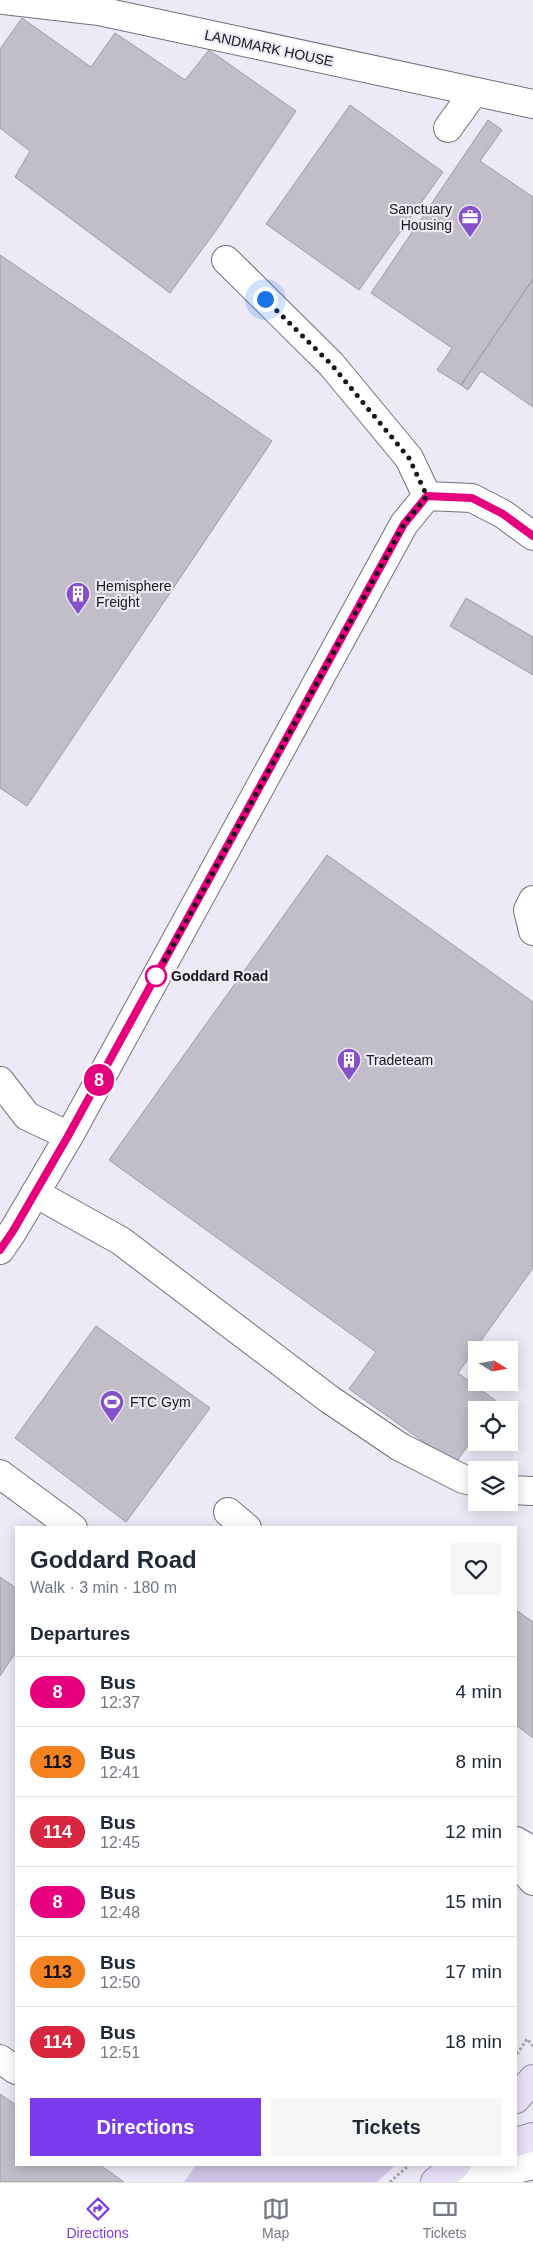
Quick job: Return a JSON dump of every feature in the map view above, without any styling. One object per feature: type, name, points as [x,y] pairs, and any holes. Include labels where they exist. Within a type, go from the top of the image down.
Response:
[{"type":"main road","points":[[517,2098],[533,2079]]},
{"type":"main road","points":[[517,2142],[533,2137]]},
{"type":"main road","points":[[435,2182],[455,2166]]},
{"type":"street","name":"LANDMARK HOUSE","points":[[4,0],[99,12],[533,104]]},
{"type":"street","points":[[448,128],[474,92]]},
{"type":"street","points":[[226,260],[331,364],[409,458],[427,496]]},
{"type":"street","points":[[427,496],[472,498],[503,514],[533,536]]},
{"type":"street","points":[[0,1250],[68,1136],[404,524],[427,496]]},
{"type":"street","points":[[533,900],[528,910],[533,931]]},
{"type":"street","points":[[0,1081],[27,1116],[68,1136]]},
{"type":"street","points":[[35,1193],[121,1242],[329,1399],[400,1447],[468,1480]]},
{"type":"street","points":[[0,1474],[70,1526]]},
{"type":"street","points":[[518,1490],[533,1491]]},
{"type":"street","points":[[517,1842],[533,1851]]},
{"type":"street","points":[[517,1863],[533,1881]]},
{"type":"street","points":[[0,2059],[15,2069]]},
{"type":"street","points":[[462,2182],[533,2165]]},
{"type":"path","points":[[517,2053],[527,2039],[533,2046]]},
{"type":"path","points":[[390,2182],[409,2166]]},
{"type":"shaded area","points":[[195,2166],[395,2166],[377,2182],[184,2182]]},
{"type":"building","points":[[22,18],[91,67],[115,33],[185,80],[209,50],[296,111],[217,229],[170,293],[15,177],[30,151],[0,128],[0,49]]},
{"type":"building","points":[[350,105],[443,172],[359,290],[266,224]]},
{"type":"building","name":"Sanctuary Housing","points":[[488,120],[502,130],[480,161],[533,197],[533,279],[461,385],[437,370],[452,348],[371,293]]},
{"type":"building","name":"Hemisphere Freight","points":[[0,255],[272,441],[27,806],[0,788]]},
{"type":"building","points":[[533,279],[533,407],[481,371],[468,390],[461,385]]},
{"type":"building","points":[[466,598],[533,637],[533,675],[450,626]]},
{"type":"building","name":"Tradeteam","points":[[327,855],[533,1002],[533,1268],[481,1341],[468,1341],[468,1359],[458,1373],[468,1380],[468,1391],[483,1391],[496,1401],[468,1401],[468,1445],[455,1464],[349,1389],[376,1352],[109,1160]]},
{"type":"building","name":"FTC Gym","points":[[96,1326],[210,1408],[126,1522],[15,1438]]},
{"type":"building","points":[[0,1577],[15,1587],[15,1654],[0,1676]]},
{"type":"building","points":[[517,1611],[533,1622],[533,1738],[517,1726]]},
{"type":"building","points":[[0,2094],[15,2104],[15,2166],[101,2166],[124,2182],[0,2182]]},
{"type":"bus line","name":"8","points":[[0,1250],[68,1136],[404,524],[427,496],[472,498],[503,514],[533,536]]},
{"type":"place","name":"Sanctuary Housing","points":[[470,238]]},
{"type":"place","name":"Hemisphere Freight","points":[[78,615]]},
{"type":"place","name":"Goddard Road","points":[[156,976]]},
{"type":"place","name":"Tradeteam","points":[[349,1081]]},
{"type":"place","name":"FTC Gym","points":[[112,1423]]},
{"type":"route","points":[[156,976],[404,524],[427,496],[409,458],[331,364],[265,299]]}]
